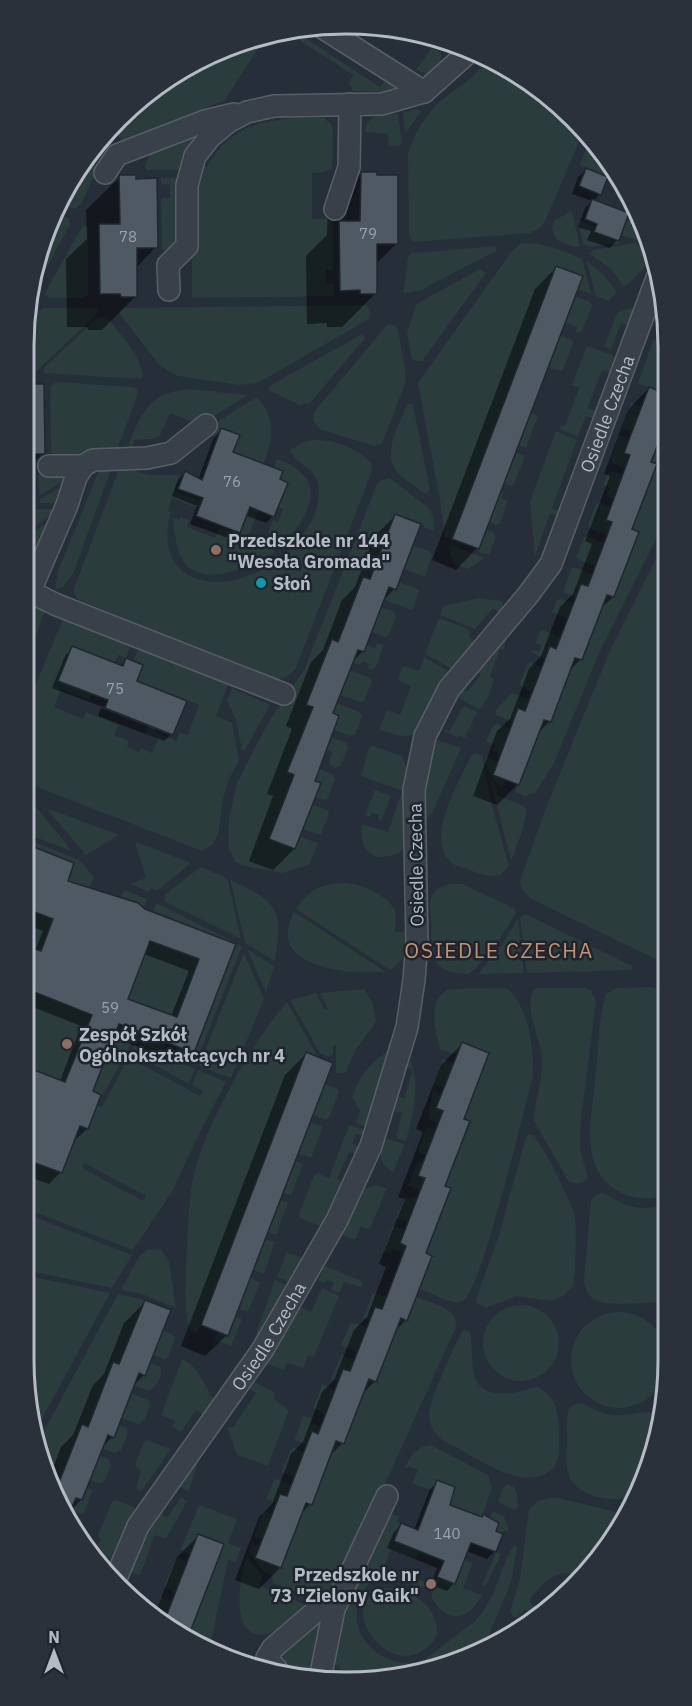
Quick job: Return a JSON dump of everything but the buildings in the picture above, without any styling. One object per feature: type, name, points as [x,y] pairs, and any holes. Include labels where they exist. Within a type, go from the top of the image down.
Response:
[{"type":"street","points":[[334,35],[424,92]]},
{"type":"street","points":[[105,173],[117,155],[205,121],[274,106],[382,104],[424,92],[463,57]]},
{"type":"street","points":[[335,209],[349,167],[350,105]]},
{"type":"street","points":[[168,290],[168,265],[187,246],[187,185],[195,156],[216,132],[228,122],[247,112]]},
{"type":"street","name":"Osiedle Czecha","points":[[119,1572],[138,1526],[263,1349],[337,1220],[371,1146],[407,1027],[414,980],[417,941],[414,790],[425,736],[449,689],[551,564],[654,298]]},
{"type":"street","points":[[34,575],[67,505],[76,477],[83,466],[93,460],[147,458],[171,453],[206,424]]},
{"type":"street","points":[[49,466],[83,466]]},
{"type":"street","points":[[34,594],[57,605],[285,694]]},
{"type":"street","points":[[322,1671],[334,1609],[387,1496]]},
{"type":"street","points":[[271,1662],[267,1658],[273,1648],[315,1612],[334,1609]]},
{"type":"shaded area","points":[[304,37],[380,87],[388,76],[393,88],[382,92],[353,91],[349,83],[353,75],[297,38]]},
{"type":"shaded area","points":[[259,47],[225,100],[124,142],[118,134],[126,126],[173,87],[227,58]]},
{"type":"shaded area","points":[[432,47],[441,53],[442,63],[429,75],[416,70]]},
{"type":"shaded area","points":[[482,67],[502,76],[536,99],[580,141],[541,227],[530,233],[413,242],[409,236],[408,155],[412,142],[429,113],[438,103]]},
{"type":"shaded area","points":[[416,109],[420,113],[405,134],[403,113]]},
{"type":"shaded area","points":[[398,114],[402,142],[400,146],[389,146],[388,134],[365,132],[368,121],[372,118]]},
{"type":"shaded area","points":[[295,118],[324,118],[333,129],[332,169],[312,173],[312,219],[333,219],[333,270],[326,270],[326,284],[334,284],[334,296],[192,298],[192,178],[198,162],[207,167],[215,154],[233,136],[255,125]]},
{"type":"shaded area","points":[[204,124],[178,170],[145,170],[147,160],[159,145],[176,135]]},
{"type":"shaded area","points":[[586,148],[607,177],[579,165]]},
{"type":"shaded area","points":[[97,159],[98,168],[81,204],[75,209],[68,207]]},
{"type":"shaded area","points":[[183,177],[183,235],[173,249],[162,250],[161,198],[170,198],[170,185],[161,184],[161,178]]},
{"type":"shaded area","points":[[572,210],[580,246],[574,247],[557,240],[552,229],[554,221]]},
{"type":"shaded area","points":[[63,216],[69,219],[69,226],[42,276]]},
{"type":"shaded area","points":[[578,220],[596,227],[594,232],[622,243],[589,247],[583,244]]},
{"type":"shaded area","points":[[627,220],[632,222],[639,239],[637,240],[621,235]]},
{"type":"shaded area","points":[[83,225],[88,228],[88,295],[83,298],[49,298],[45,294],[46,291]]},
{"type":"shaded area","points":[[521,243],[553,247],[582,259],[591,294],[578,289],[583,276],[556,266],[452,539],[445,537],[418,383],[511,252]]},
{"type":"shaded area","points":[[635,243],[641,245],[647,264],[624,287],[611,269],[590,254],[593,250]]},
{"type":"shaded area","points":[[497,246],[496,251],[419,291],[403,293],[408,257],[412,253]]},
{"type":"shaded area","points":[[587,261],[605,276],[617,293],[608,301],[596,296]]},
{"type":"shaded area","points":[[480,269],[486,273],[422,361],[412,360],[407,334],[416,304]]},
{"type":"shaded area","points":[[575,296],[590,302],[592,306],[582,331],[577,333],[575,333],[577,327],[565,323]]},
{"type":"shaded area","points":[[366,305],[370,312],[369,319],[258,383],[239,385],[178,376],[160,366],[120,314],[124,308]]},
{"type":"shaded area","points":[[44,308],[94,308],[98,310],[95,316],[34,373],[34,346],[37,312]]},
{"type":"shaded area","points":[[629,308],[637,311],[632,327],[621,323],[611,349],[604,347],[617,313]]},
{"type":"shaded area","points":[[106,316],[134,352],[143,377],[139,379],[44,373],[44,368],[97,318]]},
{"type":"shaded area","points":[[390,324],[396,326],[398,330],[406,382],[382,443],[375,446],[320,429],[313,421],[314,412]]},
{"type":"shaded area","points":[[362,334],[365,338],[310,403],[299,405],[268,390],[271,385]]},
{"type":"shaded area","points":[[560,335],[572,340],[573,343],[563,370],[559,371],[548,367]]},
{"type":"shaded area","points":[[658,338],[658,391],[638,384],[653,340]]},
{"type":"shaded area","points":[[587,346],[615,356],[609,372],[602,370],[588,408],[601,413],[598,420],[586,416],[578,437],[559,429],[561,425],[565,426],[579,388],[572,385]]},
{"type":"shaded area","points":[[56,382],[134,387],[137,390],[138,394],[116,453],[53,455],[51,451],[50,386]]},
{"type":"shaded area","points":[[189,389],[248,395],[200,425],[170,413],[160,435],[152,439],[133,440],[133,449],[126,453],[146,409],[163,395]]},
{"type":"shaded area","points":[[257,398],[268,413],[271,430],[264,464],[232,452],[239,435],[221,428],[217,438],[212,436],[213,431],[208,428]]},
{"type":"shaded area","points":[[410,403],[413,405],[430,490],[425,494],[401,476],[392,462],[394,437],[407,405]]},
{"type":"shaded area","points":[[631,403],[642,407],[632,432],[622,428]]},
{"type":"shaded area","points":[[531,413],[538,416],[526,448],[518,445]]},
{"type":"shaded area","points":[[556,431],[577,440],[552,508],[564,513],[562,517],[550,513],[535,556],[530,501]]},
{"type":"shaded area","points":[[619,435],[629,439],[624,452],[630,455],[625,468],[612,463],[611,459]]},
{"type":"shaded area","name":"Przedszkole nr 144 \"Wesoła Gromada\"","points":[[330,441],[352,449],[371,463],[372,471],[296,668],[289,676],[280,679],[272,678],[77,599],[74,588],[122,466],[148,475],[180,475],[174,491],[202,501],[199,508],[172,498],[168,511],[171,512],[168,537],[173,560],[190,576],[211,582],[233,580],[256,573],[277,560],[295,544],[309,525],[317,505],[318,484],[313,473],[296,459],[290,450],[304,442]]},
{"type":"shaded area","points":[[658,444],[658,465],[651,462]]},
{"type":"shaded area","points":[[516,452],[523,455],[524,459],[514,484],[511,486],[504,484]]},
{"type":"shaded area","points":[[277,459],[289,464],[305,476],[311,491],[307,511],[301,522],[292,534],[284,538],[268,533],[273,520],[278,522],[283,509],[279,507],[288,483],[280,479],[274,468]]},
{"type":"shaded area","points":[[657,465],[658,535],[600,651],[553,765],[535,793],[525,796],[515,792],[544,720],[555,723],[551,721],[575,658],[586,661],[583,659],[607,595],[618,598],[614,596],[638,532],[642,533],[632,529]]},
{"type":"shaded area","points":[[112,467],[73,574],[63,587],[55,590],[58,571],[98,473]]},
{"type":"shaded area","points":[[612,471],[623,475],[613,499],[607,497],[610,488],[603,485],[608,473]]},
{"type":"shaded area","points":[[38,475],[58,475],[65,480],[39,496]]},
{"type":"shaded area","points":[[390,478],[430,509],[434,531],[391,513],[395,515],[370,579],[359,576],[363,578],[338,642],[328,638],[331,640],[307,704],[302,703],[313,707],[288,771],[284,770],[294,775],[269,838],[265,838],[295,849],[300,837],[318,843],[309,865],[282,873],[241,865],[235,861],[229,850],[229,818],[237,783],[272,717],[304,670],[377,484]]},
{"type":"shaded area","points":[[67,483],[61,503],[39,503],[39,500]]},
{"type":"shaded area","points":[[501,491],[503,492],[501,499],[508,501],[500,523],[496,525],[489,522]]},
{"type":"shaded area","points":[[599,502],[611,507],[606,520],[612,522],[607,535],[590,529],[588,525],[596,504]]},
{"type":"shaded area","points":[[251,508],[258,511],[248,537],[273,547],[272,554],[231,572],[216,574],[202,573],[190,568],[181,558],[174,530],[174,518],[189,520],[187,527],[215,538],[220,528],[240,535]]},
{"type":"shaded area","points":[[34,509],[58,509],[34,527]]},
{"type":"shaded area","points":[[56,516],[34,562],[34,532]]},
{"type":"shaded area","points":[[486,530],[493,532],[496,537],[489,555],[479,552]]},
{"type":"shaded area","points":[[587,536],[604,543],[595,567],[576,558],[584,537]]},
{"type":"shaded area","points":[[448,544],[485,558],[468,569],[454,565]]},
{"type":"shaded area","points":[[413,545],[430,551],[432,556],[425,577],[404,569]]},
{"type":"shaded area","points":[[658,555],[658,961],[530,898],[521,888],[520,881],[546,808],[608,655]]},
{"type":"shaded area","points":[[574,567],[592,574],[588,586],[581,584],[576,597],[563,592],[571,569]]},
{"type":"shaded area","points":[[399,582],[420,590],[412,610],[384,600],[389,588],[395,590]]},
{"type":"shaded area","points":[[479,598],[502,601],[503,609],[500,613],[493,608],[475,629],[440,615],[443,606]]},
{"type":"shaded area","points":[[34,600],[47,606],[36,635],[34,634]]},
{"type":"shaded area","points":[[557,600],[573,604],[568,618],[552,612]]},
{"type":"shaded area","points":[[381,607],[394,612],[396,617],[389,635],[385,637],[372,632]]},
{"type":"shaded area","points":[[64,617],[131,644],[126,658],[118,655],[115,663],[72,646],[58,681],[92,694],[89,700],[61,689],[54,707],[83,719],[86,712],[118,725],[114,735],[129,741],[127,747],[139,752],[141,748],[152,753],[158,739],[145,734],[148,725],[156,728],[155,732],[177,741],[180,732],[188,735],[199,705],[137,681],[143,664],[134,660],[139,647],[229,683],[216,716],[232,723],[239,760],[228,781],[218,835],[213,844],[202,851],[34,786],[34,688]]},
{"type":"shaded area","points":[[439,618],[468,629],[470,638],[476,641],[452,669],[425,654]]},
{"type":"shaded area","points":[[511,629],[503,650],[500,649],[490,676],[494,680],[489,695],[480,710],[456,696],[462,689],[468,691],[480,675],[478,668]]},
{"type":"shaded area","points":[[540,631],[561,637],[556,649],[550,646],[545,660],[531,652],[532,650],[539,652],[541,645],[535,643]]},
{"type":"shaded area","points":[[377,643],[384,645],[376,667],[372,670],[368,668],[369,664],[362,661],[360,665],[353,662],[358,650],[364,652],[367,645],[375,648]]},
{"type":"shaded area","points":[[424,657],[450,672],[416,733],[402,736],[379,730],[388,710],[400,715],[411,686],[398,680],[403,666],[419,671]]},
{"type":"shaded area","points":[[528,663],[542,667],[532,692],[519,684]]},
{"type":"shaded area","points":[[350,670],[369,677],[372,682],[364,701],[360,702],[340,695]]},
{"type":"shaded area","points":[[232,688],[270,705],[245,750],[242,750],[236,720],[227,701]]},
{"type":"shaded area","points":[[512,693],[529,699],[525,711],[513,722],[496,715],[495,711]]},
{"type":"shaded area","points":[[337,703],[358,711],[362,716],[355,735],[351,736],[334,730],[339,716],[333,714]]},
{"type":"shaded area","points":[[463,706],[477,712],[465,738],[444,731],[445,729],[450,731]]},
{"type":"shaded area","points":[[497,724],[510,729],[501,754],[492,750],[494,745],[486,742],[493,726]]},
{"type":"shaded area","points":[[331,737],[346,743],[348,747],[341,765],[336,768],[330,765],[329,761],[332,752],[326,749]]},
{"type":"shaded area","points":[[434,739],[461,748],[432,813],[422,824],[421,790]]},
{"type":"shaded area","points":[[373,746],[402,756],[407,769],[405,847],[399,853],[376,857],[365,847],[361,834],[362,824],[388,832],[402,791],[361,776],[369,747]]},
{"type":"shaded area","points":[[475,753],[482,755],[490,798],[509,866],[500,875],[482,874],[455,865],[444,853],[441,840],[446,810],[471,756]]},
{"type":"shaded area","points":[[486,757],[498,762],[505,779],[502,787],[490,775]]},
{"type":"shaded area","points":[[319,769],[333,774],[335,779],[328,799],[324,800],[315,797],[321,784],[314,781]]},
{"type":"shaded area","points":[[490,779],[497,789],[496,795],[522,805],[527,810],[511,861]]},
{"type":"shaded area","points":[[375,790],[391,796],[381,821],[378,820],[379,815],[372,812],[370,817],[365,815]]},
{"type":"shaded area","points":[[34,805],[72,851],[34,837]]},
{"type":"shaded area","points":[[313,805],[327,810],[329,814],[321,834],[303,829]]},
{"type":"shaded area","points":[[46,808],[117,834],[117,836],[86,855]]},
{"type":"shaded area","points":[[34,842],[79,860],[94,877],[83,902],[62,894],[74,863],[34,846]]},
{"type":"shaded area","points":[[135,843],[191,863],[157,891],[151,888],[149,892],[130,884],[146,878]]},
{"type":"shaded area","points":[[200,867],[225,877],[228,881],[241,939],[164,901],[166,894]]},
{"type":"shaded area","points":[[230,879],[258,894],[274,908],[278,928],[275,961],[245,943]]},
{"type":"shaded area","points":[[346,883],[367,888],[385,898],[395,909],[395,932],[409,932],[405,954],[390,970],[296,909],[306,896],[317,888]]},
{"type":"shaded area","points":[[449,884],[463,884],[515,909],[516,913],[489,953],[469,974],[446,970],[435,960],[433,953],[431,900],[436,890]]},
{"type":"shaded area","points":[[124,890],[147,899],[137,923],[120,899]]},
{"type":"shaded area","points":[[156,903],[242,946],[195,1065],[173,1056],[177,1047],[194,1053],[236,944],[153,912]]},
{"type":"shaded area","points":[[34,906],[55,914],[41,951],[34,948]]},
{"type":"shaded area","points":[[294,912],[386,972],[352,972],[333,969],[300,957],[291,946],[288,931]]},
{"type":"shaded area","points":[[525,914],[632,966],[633,970],[527,973],[520,917]]},
{"type":"shaded area","points":[[518,919],[524,973],[478,974],[502,944]]},
{"type":"shaded area","points":[[150,941],[199,959],[177,1017],[128,999]]},
{"type":"shaded area","points":[[247,949],[274,966],[266,993]]},
{"type":"shaded area","points":[[244,953],[264,999],[231,1078],[199,1066]]},
{"type":"shaded area","points":[[506,988],[520,1005],[529,1030],[533,1057],[532,1079],[491,1235],[480,1267],[471,1290],[463,1301],[453,1302],[420,1289],[432,1257],[436,1257],[426,1253],[451,1189],[455,1190],[445,1186],[470,1123],[474,1123],[464,1119],[489,1054],[492,1054],[462,1042],[457,1055],[440,1049],[436,1033],[435,1006],[443,993],[451,989]]},
{"type":"shaded area","points":[[536,988],[586,988],[591,991],[596,1001],[580,1127],[580,1149],[588,1178],[581,1183],[568,1180],[534,1121],[542,1069],[541,1051],[530,1001]]},
{"type":"shaded area","points":[[616,988],[658,989],[658,1196],[655,1197],[643,1198],[618,1191],[605,1181],[596,1168],[592,1153],[591,1121],[600,1023],[606,994]]},
{"type":"shaded area","points":[[364,989],[373,1004],[376,1022],[356,1049],[346,1072],[336,1073],[336,1045],[333,1045],[333,1054],[329,1057],[320,1053],[290,1000],[316,993],[325,1010],[328,1009],[320,993]]},
{"type":"shaded area","points":[[34,992],[92,1015],[65,1082],[34,1070]]},
{"type":"shaded area","points":[[287,1002],[318,1057],[306,1053],[197,1333],[190,1330],[185,1296],[191,1189],[196,1166],[211,1125],[234,1080],[261,1037]]},
{"type":"shaded area","points":[[119,1024],[166,1042],[162,1052],[133,1040],[103,1095],[93,1091]]},
{"type":"shaded area","points":[[135,1045],[195,1069],[189,1084],[142,1058],[139,1063],[200,1096],[203,1091],[192,1085],[198,1070],[226,1082],[173,1190],[133,1250],[34,1212],[34,1163],[62,1173],[80,1126],[88,1129],[94,1113],[88,1102],[102,1107]],"holes":[[[84,1163],[146,1196],[143,1201],[82,1168]]]},
{"type":"shaded area","points":[[388,1051],[381,1073],[383,1075],[381,1084],[378,1084],[370,1110],[372,1113],[368,1128],[356,1123],[360,1111],[352,1097],[366,1071]]},
{"type":"shaded area","points":[[407,1053],[412,1063],[416,1085],[414,1108],[406,1141],[397,1139],[396,1136],[402,1113],[390,1110],[394,1095],[404,1098],[413,1069],[403,1066]]},
{"type":"shaded area","points":[[443,1059],[454,1063],[444,1088],[434,1084]]},
{"type":"shaded area","points":[[325,1084],[338,1089],[339,1092],[329,1118],[326,1120],[313,1115]]},
{"type":"shaded area","points":[[433,1091],[442,1095],[443,1111],[439,1123],[430,1120],[428,1115]]},
{"type":"shaded area","points":[[310,1122],[321,1126],[322,1129],[311,1158],[298,1154]]},
{"type":"shaded area","points":[[349,1125],[367,1131],[365,1136],[356,1134],[352,1144],[362,1148],[359,1155],[349,1152],[337,1179],[344,1183],[325,1216],[322,1227],[298,1217],[314,1175],[319,1172],[329,1178]]},
{"type":"shaded area","points":[[427,1127],[436,1130],[426,1155],[418,1152]]},
{"type":"shaded area","points":[[528,1134],[534,1135],[553,1166],[574,1212],[576,1229],[573,1286],[563,1296],[552,1301],[516,1296],[486,1308],[477,1303],[476,1299],[498,1238]]},
{"type":"shaded area","points":[[382,1138],[405,1144],[393,1173],[382,1161],[380,1148]]},
{"type":"shaded area","points":[[295,1161],[303,1164],[291,1196],[283,1193]]},
{"type":"shaded area","points":[[418,1161],[423,1163],[419,1176],[425,1178],[420,1190],[408,1186]]},
{"type":"shaded area","points":[[375,1185],[387,1188],[370,1229],[361,1226],[355,1240],[337,1233],[344,1227],[363,1193],[361,1191]]},
{"type":"shaded area","points":[[602,1193],[625,1205],[650,1208],[658,1206],[658,1303],[609,1303],[595,1300],[588,1294],[584,1279],[591,1200],[597,1194]]},
{"type":"shaded area","points":[[413,1196],[417,1198],[407,1222],[396,1218],[405,1197],[411,1200]]},
{"type":"shaded area","points":[[280,1200],[288,1203],[276,1235],[268,1232]]},
{"type":"shaded area","points":[[34,1217],[132,1255],[112,1288],[34,1272]]},
{"type":"shaded area","points":[[393,1226],[405,1230],[400,1242],[406,1245],[403,1253],[392,1249],[390,1254],[384,1251]]},
{"type":"shaded area","points":[[265,1239],[275,1242],[264,1274],[253,1270]]},
{"type":"shaded area","points":[[149,1249],[162,1250],[169,1262],[176,1308],[142,1294],[121,1290],[140,1255]]},
{"type":"shaded area","points":[[287,1252],[305,1259],[292,1283],[277,1277]]},
{"type":"shaded area","points":[[325,1266],[362,1281],[362,1287],[344,1282],[339,1293],[331,1290],[334,1283],[318,1280]]},
{"type":"shaded area","points":[[34,1277],[110,1293],[40,1422],[34,1360]]},
{"type":"shaded area","points":[[250,1277],[260,1283],[248,1312],[238,1309]]},
{"type":"shaded area","points":[[275,1280],[289,1286],[249,1353]]},
{"type":"shaded area","points":[[322,1288],[339,1296],[314,1357],[308,1355],[303,1368],[287,1363],[284,1370],[268,1364],[290,1326],[289,1322],[298,1305],[311,1312]]},
{"type":"shaded area","points":[[376,1293],[386,1297],[382,1309],[375,1307],[370,1320],[363,1318],[372,1295]]},
{"type":"shaded area","points":[[118,1294],[144,1301],[119,1364],[110,1361],[113,1363],[88,1427],[78,1423],[81,1425],[60,1482],[43,1433]]},
{"type":"shaded area","points":[[416,1297],[448,1310],[453,1315],[456,1327],[338,1588],[328,1600],[322,1601],[273,1583],[272,1575],[264,1572],[249,1552],[251,1544],[260,1547],[255,1558],[286,1570],[282,1567],[306,1503],[315,1506],[312,1504],[336,1441],[348,1445],[344,1443],[369,1379],[380,1383],[377,1381],[401,1318],[411,1322],[408,1320]]},
{"type":"shaded area","points":[[521,1305],[535,1308],[548,1316],[556,1329],[559,1343],[556,1357],[548,1370],[535,1378],[521,1381],[507,1378],[494,1370],[486,1357],[483,1343],[486,1329],[494,1316],[507,1308]]},
{"type":"shaded area","points":[[619,1312],[637,1316],[658,1332],[658,1360],[656,1390],[653,1394],[637,1404],[619,1408],[601,1404],[585,1394],[575,1378],[571,1360],[575,1342],[585,1326],[601,1316]]},
{"type":"shaded area","points":[[235,1317],[242,1319],[231,1346],[214,1340],[218,1332]]},
{"type":"shaded area","points":[[355,1323],[367,1327],[357,1352],[341,1344],[350,1324]]},
{"type":"shaded area","points":[[163,1330],[174,1335],[175,1339],[168,1357],[164,1359],[153,1355]]},
{"type":"shaded area","points":[[463,1330],[470,1331],[474,1374],[484,1389],[495,1393],[510,1393],[538,1387],[553,1400],[558,1416],[559,1454],[555,1466],[549,1472],[530,1478],[517,1477],[484,1463],[442,1440],[431,1426],[429,1415],[433,1398]]},
{"type":"shaded area","points":[[341,1355],[354,1360],[350,1371],[338,1382],[331,1379]]},
{"type":"shaded area","points":[[182,1359],[196,1371],[214,1400],[203,1415],[196,1410],[181,1432],[173,1427],[175,1421],[161,1415]]},
{"type":"shaded area","points":[[150,1363],[161,1367],[161,1374],[149,1391],[134,1385],[139,1373],[145,1375]]},
{"type":"shaded area","points":[[251,1380],[275,1393],[274,1399],[289,1410],[268,1466],[237,1455],[227,1427],[233,1427],[256,1393],[246,1386]]},
{"type":"shaded area","points":[[322,1384],[335,1390],[326,1415],[313,1408]]},
{"type":"shaded area","points":[[131,1393],[148,1400],[150,1405],[145,1420],[138,1424],[122,1418]]},
{"type":"shaded area","points":[[581,1403],[612,1415],[653,1412],[641,1460],[625,1498],[605,1499],[595,1496],[578,1488],[572,1481],[567,1465],[567,1418],[570,1407]]},
{"type":"shaded area","points":[[303,1416],[313,1418],[311,1423],[321,1427],[318,1434],[312,1431],[307,1445],[296,1441],[295,1438]]},
{"type":"shaded area","points":[[119,1425],[126,1428],[128,1433],[121,1450],[114,1453],[102,1448],[107,1435],[114,1438]]},
{"type":"shaded area","points":[[147,1440],[171,1449],[141,1492],[136,1488],[141,1471],[135,1465],[144,1442]]},
{"type":"shaded area","points":[[431,1445],[488,1475],[492,1487],[482,1517],[448,1504],[454,1487],[436,1480],[433,1491],[412,1483],[418,1470],[409,1466],[407,1469],[405,1467],[415,1452]]},
{"type":"shaded area","points":[[291,1449],[304,1452],[294,1477],[282,1471]]},
{"type":"shaded area","points":[[100,1456],[109,1459],[111,1465],[105,1481],[100,1484],[90,1480]]},
{"type":"shaded area","points":[[197,1456],[199,1458],[189,1492],[179,1486]]},
{"type":"shaded area","points":[[274,1480],[291,1484],[287,1496],[280,1494],[276,1503],[266,1499]]},
{"type":"shaded area","points":[[507,1484],[514,1487],[517,1493],[518,1507],[514,1510],[498,1502]]},
{"type":"shaded area","points":[[87,1488],[93,1490],[84,1513],[81,1514],[74,1511],[72,1508],[75,1498],[82,1500]]},
{"type":"shaded area","points":[[181,1497],[187,1501],[166,1539],[155,1535],[140,1575],[131,1573],[128,1570],[145,1537],[144,1533],[159,1512],[167,1518]]},
{"type":"shaded area","points":[[559,1498],[618,1512],[593,1550],[572,1573],[557,1575],[545,1582],[530,1600],[531,1604],[536,1607],[529,1612],[525,1609],[517,1617],[513,1617],[510,1611],[520,1579],[529,1509],[538,1501]]},
{"type":"shaded area","points":[[116,1500],[134,1507],[136,1515],[132,1515],[121,1537],[114,1560],[105,1557],[97,1547],[100,1540],[98,1535],[112,1502]]},
{"type":"shaded area","points":[[199,1505],[237,1519],[228,1543],[241,1548],[236,1562],[228,1560],[211,1641],[191,1630],[224,1545],[198,1534],[190,1554],[182,1551],[181,1548]]},
{"type":"shaded area","points":[[264,1511],[272,1514],[262,1539],[254,1536]]},
{"type":"shaded area","points":[[493,1511],[504,1517],[508,1532],[504,1530],[502,1534],[495,1532],[489,1520]]},
{"type":"shaded area","points":[[389,1514],[400,1516],[397,1522],[401,1523],[394,1541],[419,1550],[416,1559],[391,1550],[384,1566],[386,1568],[361,1596],[357,1615],[359,1628],[364,1640],[384,1657],[397,1662],[410,1663],[424,1660],[475,1621],[488,1603],[514,1545],[517,1547],[512,1578],[488,1637],[427,1661],[387,1669],[346,1672],[341,1672],[339,1666],[332,1664],[349,1590]]},
{"type":"shaded area","points":[[496,1552],[501,1554],[486,1586],[482,1585]]},
{"type":"shaded area","points":[[247,1557],[262,1575],[259,1585],[310,1607],[276,1631],[257,1634],[248,1630],[242,1620],[240,1608],[241,1580]]},
{"type":"shaded area","points":[[176,1559],[187,1562],[175,1593],[164,1586]]},
{"type":"shaded area","points":[[465,1560],[473,1563],[463,1588],[482,1595],[471,1610],[465,1614],[451,1616],[438,1607],[432,1598],[432,1593],[437,1577],[455,1584]]},
{"type":"shaded area","points":[[395,1570],[428,1583],[427,1586],[422,1588],[396,1577]]},
{"type":"shaded area","points":[[384,1588],[413,1595],[428,1607],[433,1615],[437,1635],[422,1651],[406,1656],[389,1652],[376,1641],[366,1627],[363,1612],[368,1598]]},
{"type":"shaded area","points":[[161,1597],[172,1601],[167,1615],[157,1608]]},
{"type":"shaded area","points":[[321,1621],[313,1666],[308,1669],[288,1666],[281,1653]]},
{"type":"place","name":"Przedszkole nr 144 \"Wesoła Gromada\"","points":[[216,550]]},
{"type":"place","name":"Słoń","points":[[261,583]]},
{"type":"place","name":"Zespół Szkół Ogólnokształcących nr 4","points":[[67,1044]]},
{"type":"place","name":"Przedszkole nr 73 \"Zielony Gaik\"","points":[[431,1584]]},
{"type":"district","name":"OSIEDLE CZECHA","points":[[499,950]]}]
